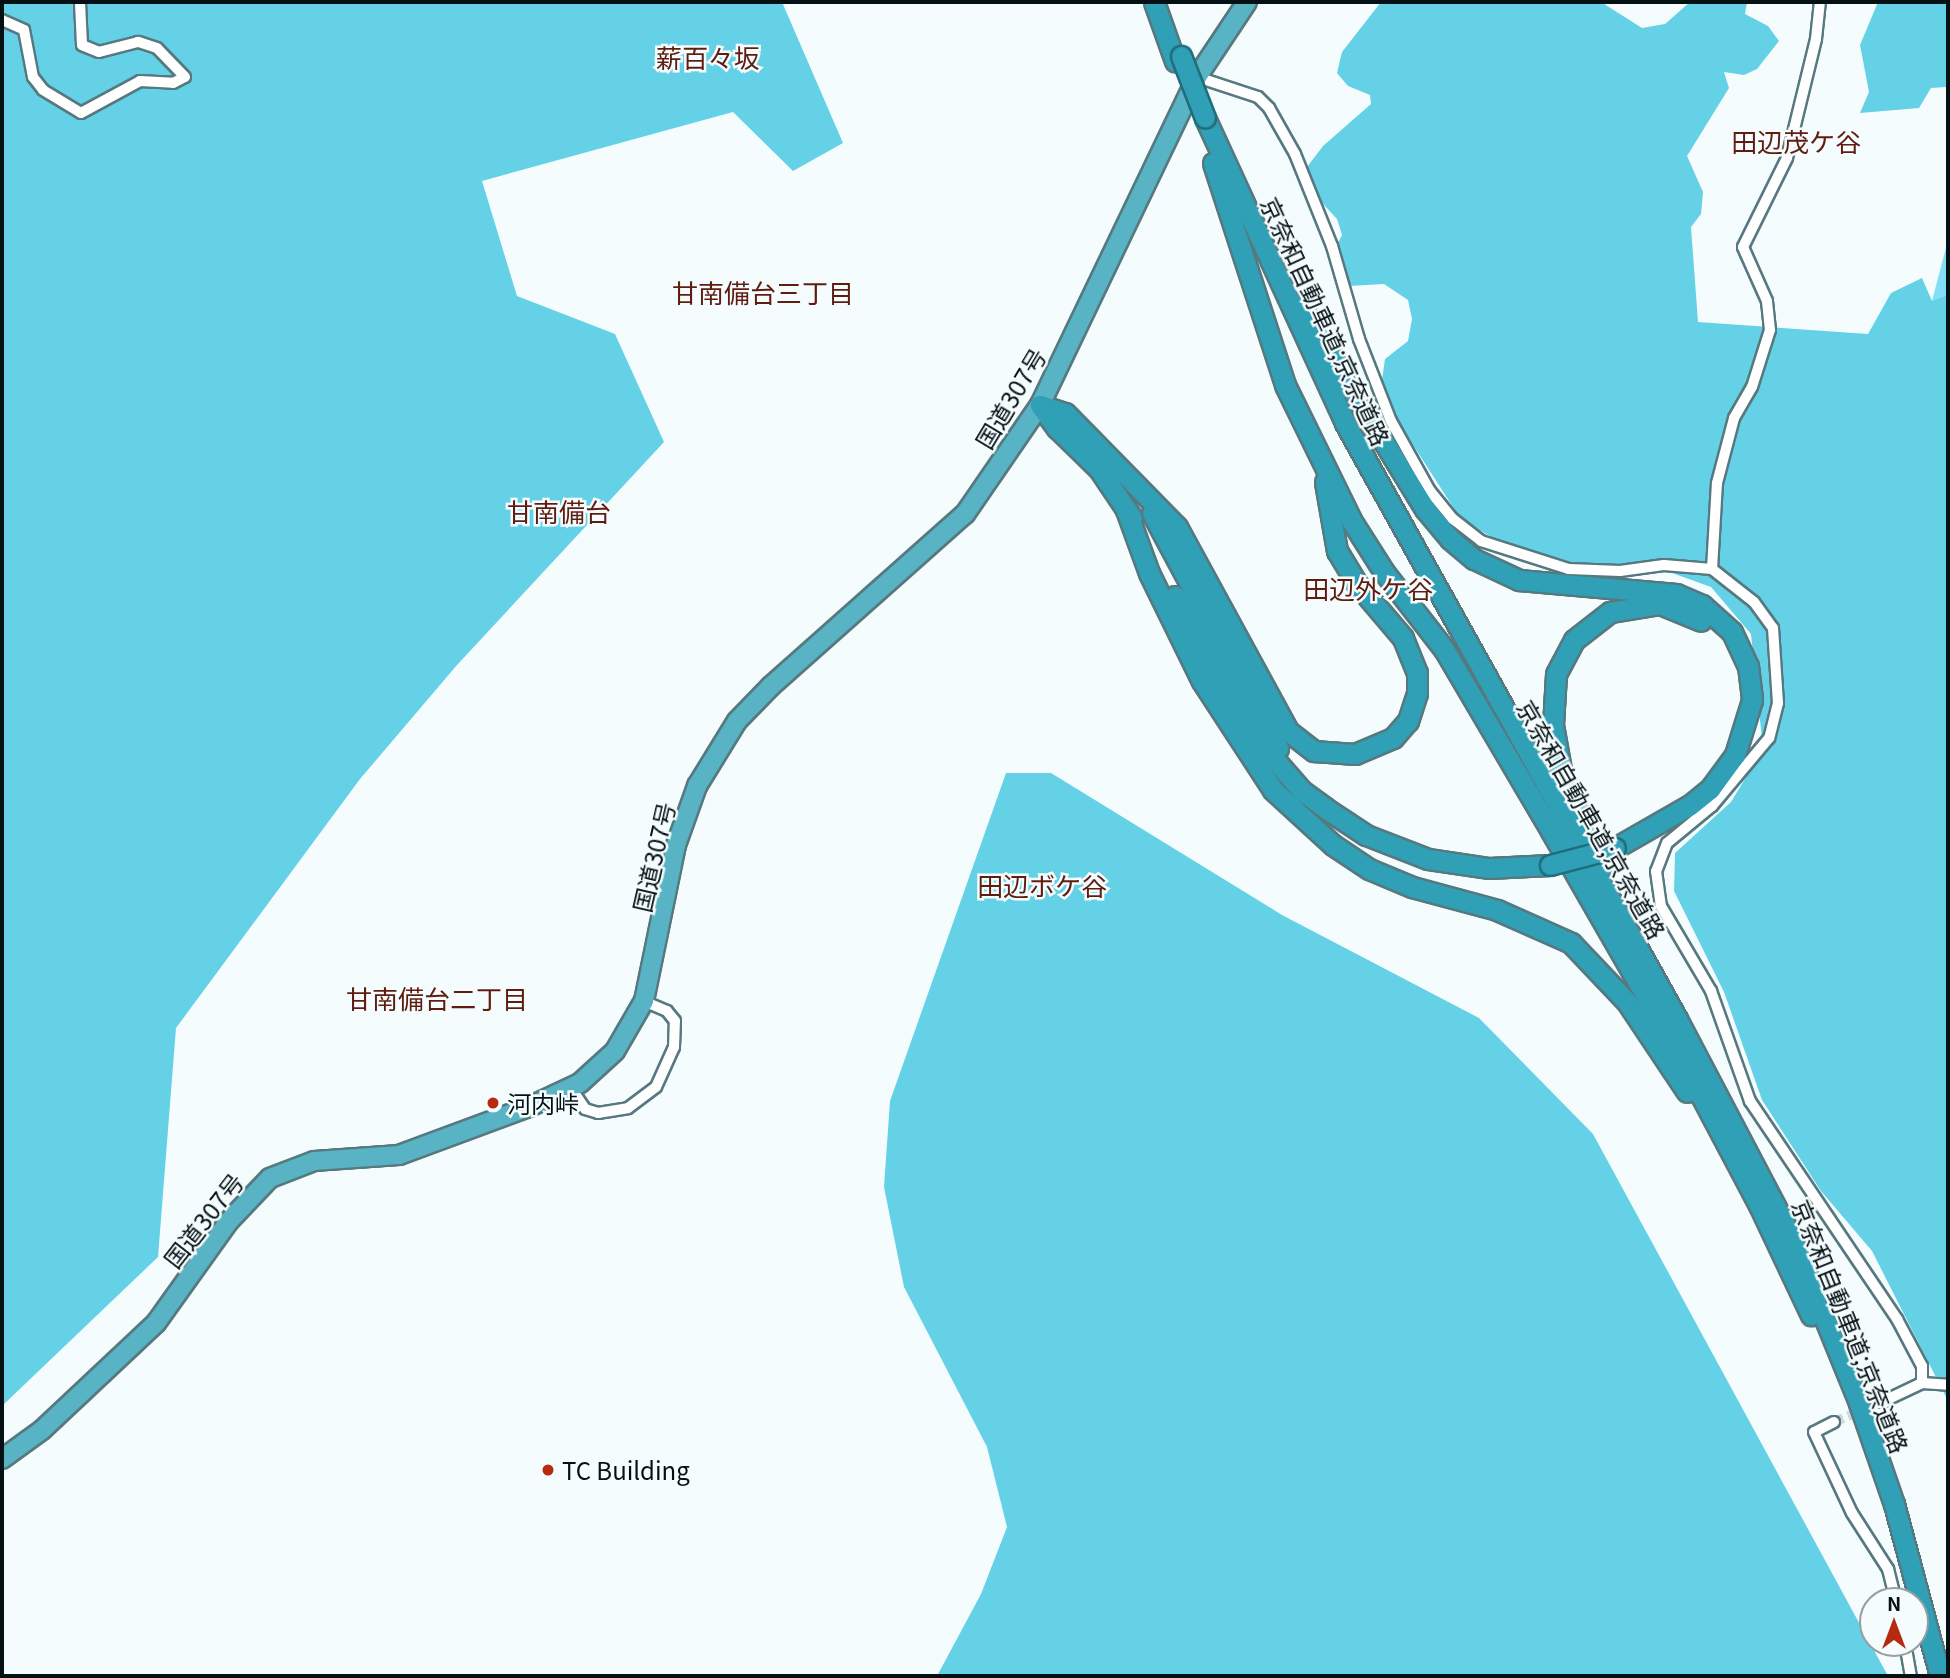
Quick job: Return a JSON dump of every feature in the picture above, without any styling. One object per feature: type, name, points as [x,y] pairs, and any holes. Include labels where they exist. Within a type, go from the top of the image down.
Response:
[{"type":"highway","name":"京奈和自動車道;京奈道路","points":[[1154,2],[1201,120],[1285,385],[1366,545],[1444,649],[1480,708],[1679,1054],[1759,1205],[1849,1407],[1908,1587]]},
{"type":"highway","name":"京奈和自動車道;京奈道路","points":[[1162,2],[1178,58]]},
{"type":"highway","name":"国道307号","points":[[2,1459],[42,1430],[156,1323],[229,1222],[270,1178],[314,1161],[399,1155],[571,1088],[615,1051],[644,1002],[684,815],[737,720],[809,650],[965,514],[1040,405],[1197,77],[1247,2]]},
{"type":"highway","name":"京奈和自動車道;京奈道路","points":[[1201,120],[1221,153],[1309,353],[1351,434],[1763,1180],[1859,1403],[1897,1516],[1940,1676]]},
{"type":"highway","points":[[1040,405],[1057,428],[1099,469],[1125,506],[1244,720],[1302,790],[1366,835],[1413,855],[1479,867],[1547,859],[1611,843],[1690,806],[1710,789],[1735,755],[1752,700],[1748,666],[1732,632],[1702,605],[1676,593],[1519,580],[1474,559],[1450,539],[1357,404],[1282,275],[1221,153]]},
{"type":"highway","points":[[1040,405],[1065,413],[1177,527],[1288,731],[1314,751],[1355,754],[1393,738],[1408,721],[1417,693],[1417,673],[1403,638],[1357,584],[1337,551],[1322,461]]},
{"type":"highway","points":[[1134,486],[1230,653],[1271,740],[1309,781],[1356,816],[1418,844],[1480,856],[1547,859]]},
{"type":"highway","points":[[1125,506],[1149,573],[1202,681],[1273,790],[1333,845],[1369,869],[1412,887],[1497,910],[1571,943],[1627,1002],[1759,1205]]},
{"type":"highway","points":[[1611,843],[1672,804],[1698,782],[1719,757],[1738,715],[1740,679],[1727,648],[1717,633],[1672,607],[1642,604],[1611,612],[1574,640],[1556,674],[1553,725],[1569,795],[1601,864],[1671,988],[1763,1180]]},
{"type":"highway","points":[[1928,1657],[1933,1676]]},
{"type":"street","points":[[2,20],[24,30],[33,77],[43,90],[81,113],[140,81],[173,83],[185,77],[157,48],[138,41],[99,52],[82,45],[80,2]]},
{"type":"street","points":[[1712,569],[1717,483],[1734,418],[1752,387],[1770,330],[1767,301],[1743,247],[1787,158],[1816,39],[1820,2]]},
{"type":"street","points":[[1197,77],[1258,97],[1269,108],[1295,154],[1332,246],[1359,340],[1391,421],[1430,491],[1453,519],[1481,541],[1569,569],[1620,571],[1664,565],[1712,569],[1754,602],[1773,628],[1778,703],[1769,738],[1745,771],[1712,806],[1667,843],[1656,872],[1661,906],[1711,991],[1750,1101],[1897,1320],[1922,1366],[1922,1383]]},
{"type":"street","points":[[571,1088],[585,1109],[598,1113],[628,1108],[656,1087],[674,1047],[675,1021],[667,1012],[644,1002]]},
{"type":"street","points":[[1882,1402],[1922,1383],[1948,1385]]},
{"type":"street","points":[[1834,1422],[1814,1432],[1852,1513],[1888,1569],[1892,1587]]},
{"type":"street","points":[[1908,1657],[1911,1676]]},
{"type":"shaded area","points":[[2,2],[782,2],[843,143],[793,171],[733,112],[482,181],[517,296],[615,334],[664,442],[457,665],[360,779],[176,1028],[158,1257],[2,1406]]},
{"type":"shaded area","points":[[1381,2],[1601,2],[1642,28],[1665,24],[1690,2],[1747,2],[1745,14],[1768,26],[1779,41],[1757,69],[1744,75],[1724,72],[1729,88],[1687,156],[1703,192],[1701,214],[1691,227],[1698,322],[1868,334],[1891,293],[1922,278],[1932,301],[1948,295],[1948,1401],[1872,1251],[1821,1191],[1762,1100],[1724,992],[1674,891],[1675,853],[1731,802],[1763,749],[1751,634],[1711,587],[1658,568],[1550,561],[1506,546],[1460,518],[1401,426],[1382,380],[1385,359],[1408,341],[1412,319],[1408,300],[1384,284],[1349,286],[1332,255],[1342,235],[1337,219],[1313,193],[1307,167],[1323,146],[1371,104],[1370,95],[1348,86],[1337,73],[1342,52]]},
{"type":"shaded area","points":[[1878,2],[1948,2],[1948,143],[1946,87],[1931,88],[1919,108],[1860,113],[1869,92],[1860,45]]},
{"type":"shaded area","points":[[1948,240],[1948,297],[1932,301]]},
{"type":"shaded area","points":[[1006,773],[1051,773],[1282,915],[1479,1018],[1593,1134],[1859,1623],[1859,1657],[1878,1657],[1888,1676],[937,1676],[981,1594],[1007,1527],[987,1447],[904,1287],[884,1187],[890,1101]]},
{"type":"tunnel","points":[[1834,1422],[1882,1402]]},
{"type":"place","name":"河内峠","points":[[493,1103]]},
{"type":"place","name":"TC Building","points":[[548,1470]]},
{"type":"district","name":"薪百々坂","points":[[708,57]]},
{"type":"district","name":"田辺茂ケ谷","points":[[1796,141]]},
{"type":"district","name":"甘南備台三丁目","points":[[763,292]]},
{"type":"district","name":"甘南備台","points":[[559,511]]},
{"type":"district","name":"田辺外ケ谷","points":[[1368,588]]},
{"type":"district","name":"田辺ボケ谷","points":[[1042,885]]},
{"type":"district","name":"甘南備台二丁目","points":[[437,998]]}]
